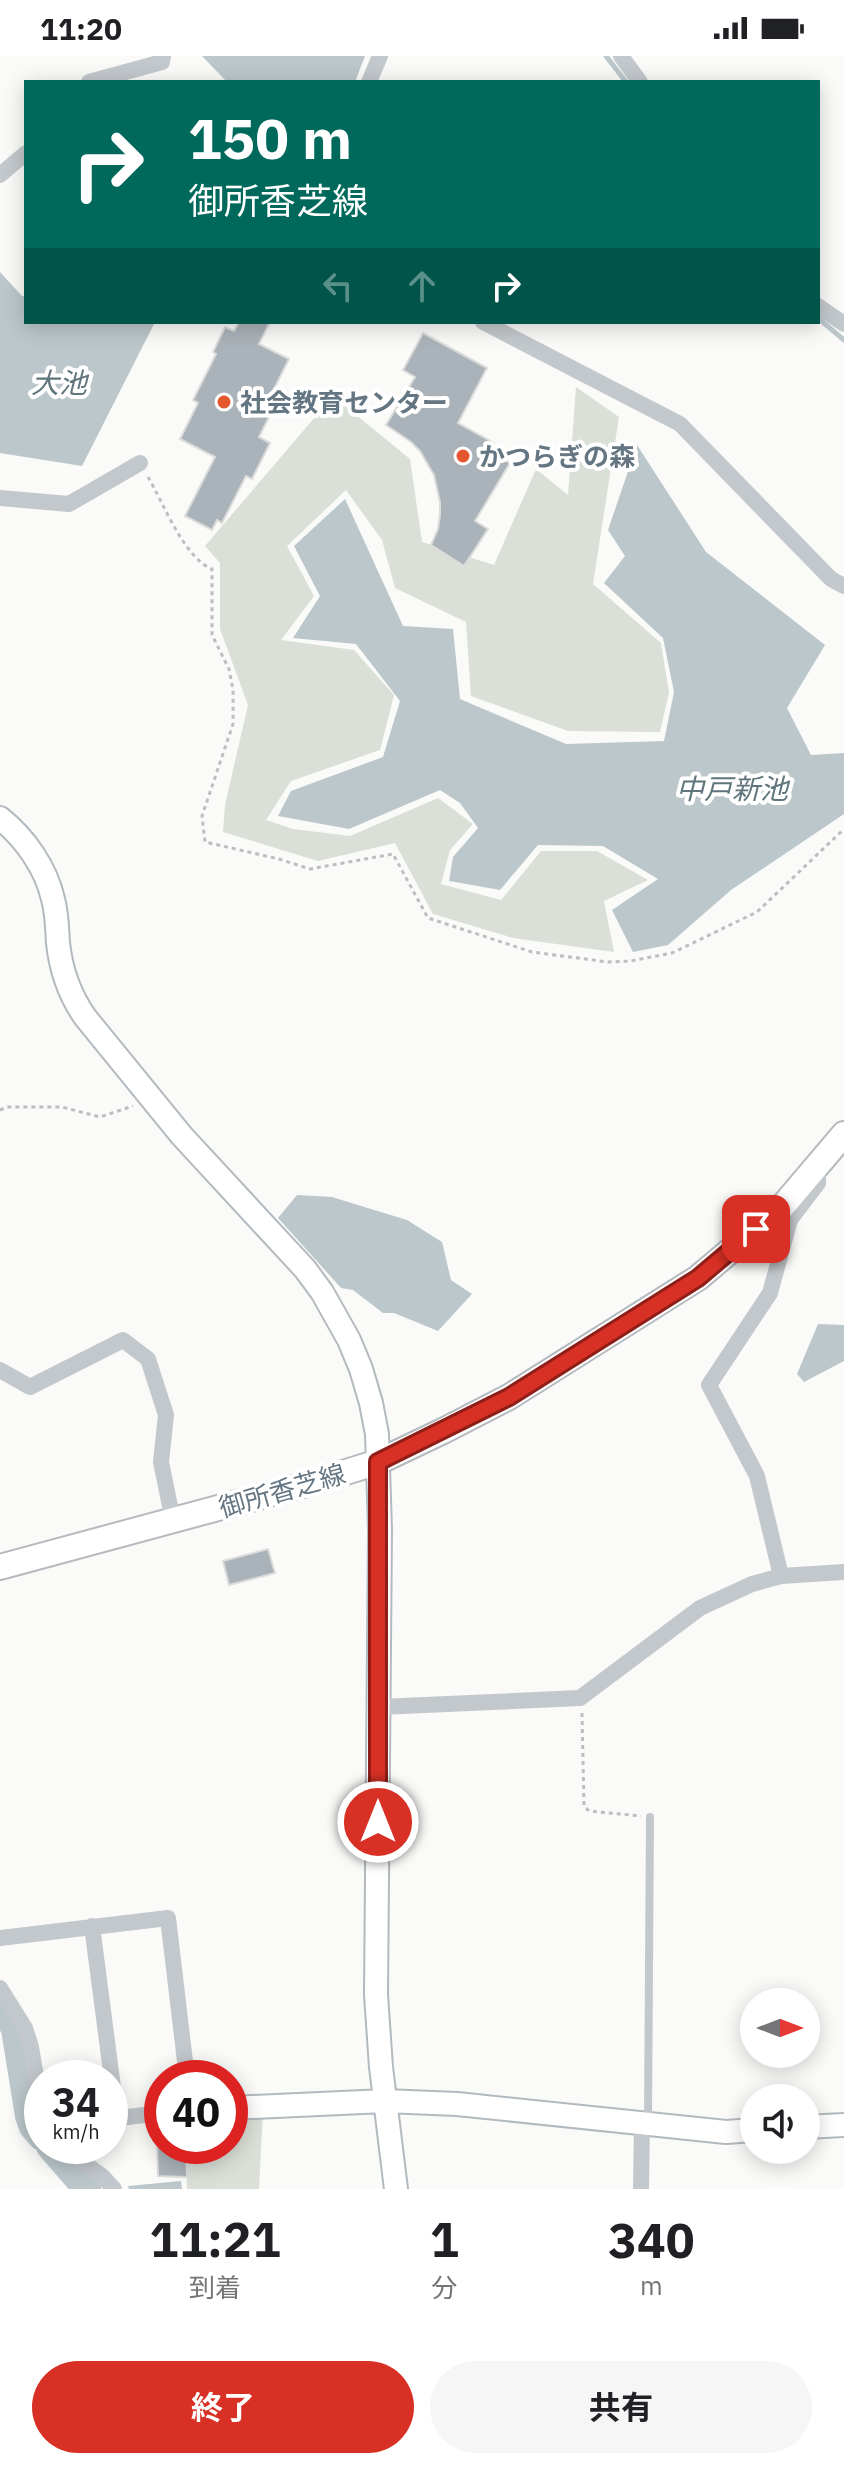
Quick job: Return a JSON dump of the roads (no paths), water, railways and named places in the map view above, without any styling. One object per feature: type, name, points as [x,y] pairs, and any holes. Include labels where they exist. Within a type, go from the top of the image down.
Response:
[{"type":"main road","name":"御所香芝線","points":[[0,1567],[378,1462],[496,1404],[698,1278],[782,1220],[818,1164],[844,1134]]},
{"type":"street","points":[[96,80],[162,62],[163,56]]},
{"type":"street","points":[[370,80],[380,56]]},
{"type":"street","points":[[621,56],[639,80]]},
{"type":"street","points":[[0,175],[24,155]]},
{"type":"street","points":[[820,307],[844,324]]},
{"type":"street","points":[[487,324],[680,424],[831,579],[844,586]]},
{"type":"street","points":[[0,498],[69,504],[140,463]]},
{"type":"street","points":[[0,818],[26,844],[49,886],[54,900],[61,964],[73,999],[152,1099],[209,1166],[305,1269],[322,1292],[349,1340],[371,1403],[378,1462],[376,1995],[378,2042],[396,2189]]},
{"type":"street","points":[[781,1576],[757,1476],[709,1385],[770,1293],[782,1220]]},
{"type":"street","points":[[0,1370],[30,1387],[123,1340],[148,1359],[166,1415],[161,1462],[173,1521]]},
{"type":"street","points":[[379,1707],[582,1697],[700,1608],[752,1584],[781,1576],[844,1572]]},
{"type":"street","points":[[0,1938],[168,1918],[185,2060]]},
{"type":"street","points":[[92,1926],[107,2060]]},
{"type":"street","points":[[0,1988],[25,2028],[33,2060]]},
{"type":"street","points":[[248,2107],[385,2101],[457,2104],[740,2131]]},
{"type":"street","points":[[641,2189],[645,2124]]},
{"type":"street","points":[[820,2126],[844,2125]]},
{"type":"street","points":[[85,2164],[114,2189]]},
{"type":"lane","points":[[645,2124],[650,1817]]},
{"type":"water","points":[[202,56],[365,56],[356,80],[225,80]]},
{"type":"water","name":"大池","points":[[0,272],[24,296],[24,324],[154,324],[82,466],[0,453]]},
{"type":"water","name":"中戸新池","points":[[637,445],[706,552],[825,645],[787,708],[811,755],[844,753],[844,814],[731,890],[668,945],[633,952],[612,910],[658,879],[603,846],[538,845],[500,890],[449,881],[453,857],[478,828],[460,803],[440,790],[349,829],[278,816],[291,791],[383,757],[400,701],[356,644],[293,638],[320,596],[294,546],[345,499],[403,626],[453,629],[460,699],[566,744],[664,741],[674,692],[663,638],[604,583],[625,556],[608,530]]},
{"type":"water","points":[[297,1195],[332,1197],[407,1220],[442,1242],[451,1280],[472,1294],[438,1331],[394,1313],[383,1313],[353,1290],[341,1288],[278,1218]]},
{"type":"water","points":[[818,1324],[844,1325],[844,1361],[804,1382],[797,1374]]},
{"type":"water","points":[[181,2181],[182,2189],[129,2189],[128,2186]]},
{"type":"waterway","points":[[606,56],[624,80]]},
{"type":"waterway","points":[[820,320],[844,340]]},
{"type":"waterway","points":[[0,2000],[15,2029],[24,2085]]},
{"type":"waterway","points":[[65,2164],[87,2189]]},
{"type":"place","name":"社会教育センター","points":[[224,402]]},
{"type":"place","name":"かつらぎの森","points":[[463,456]]}]
